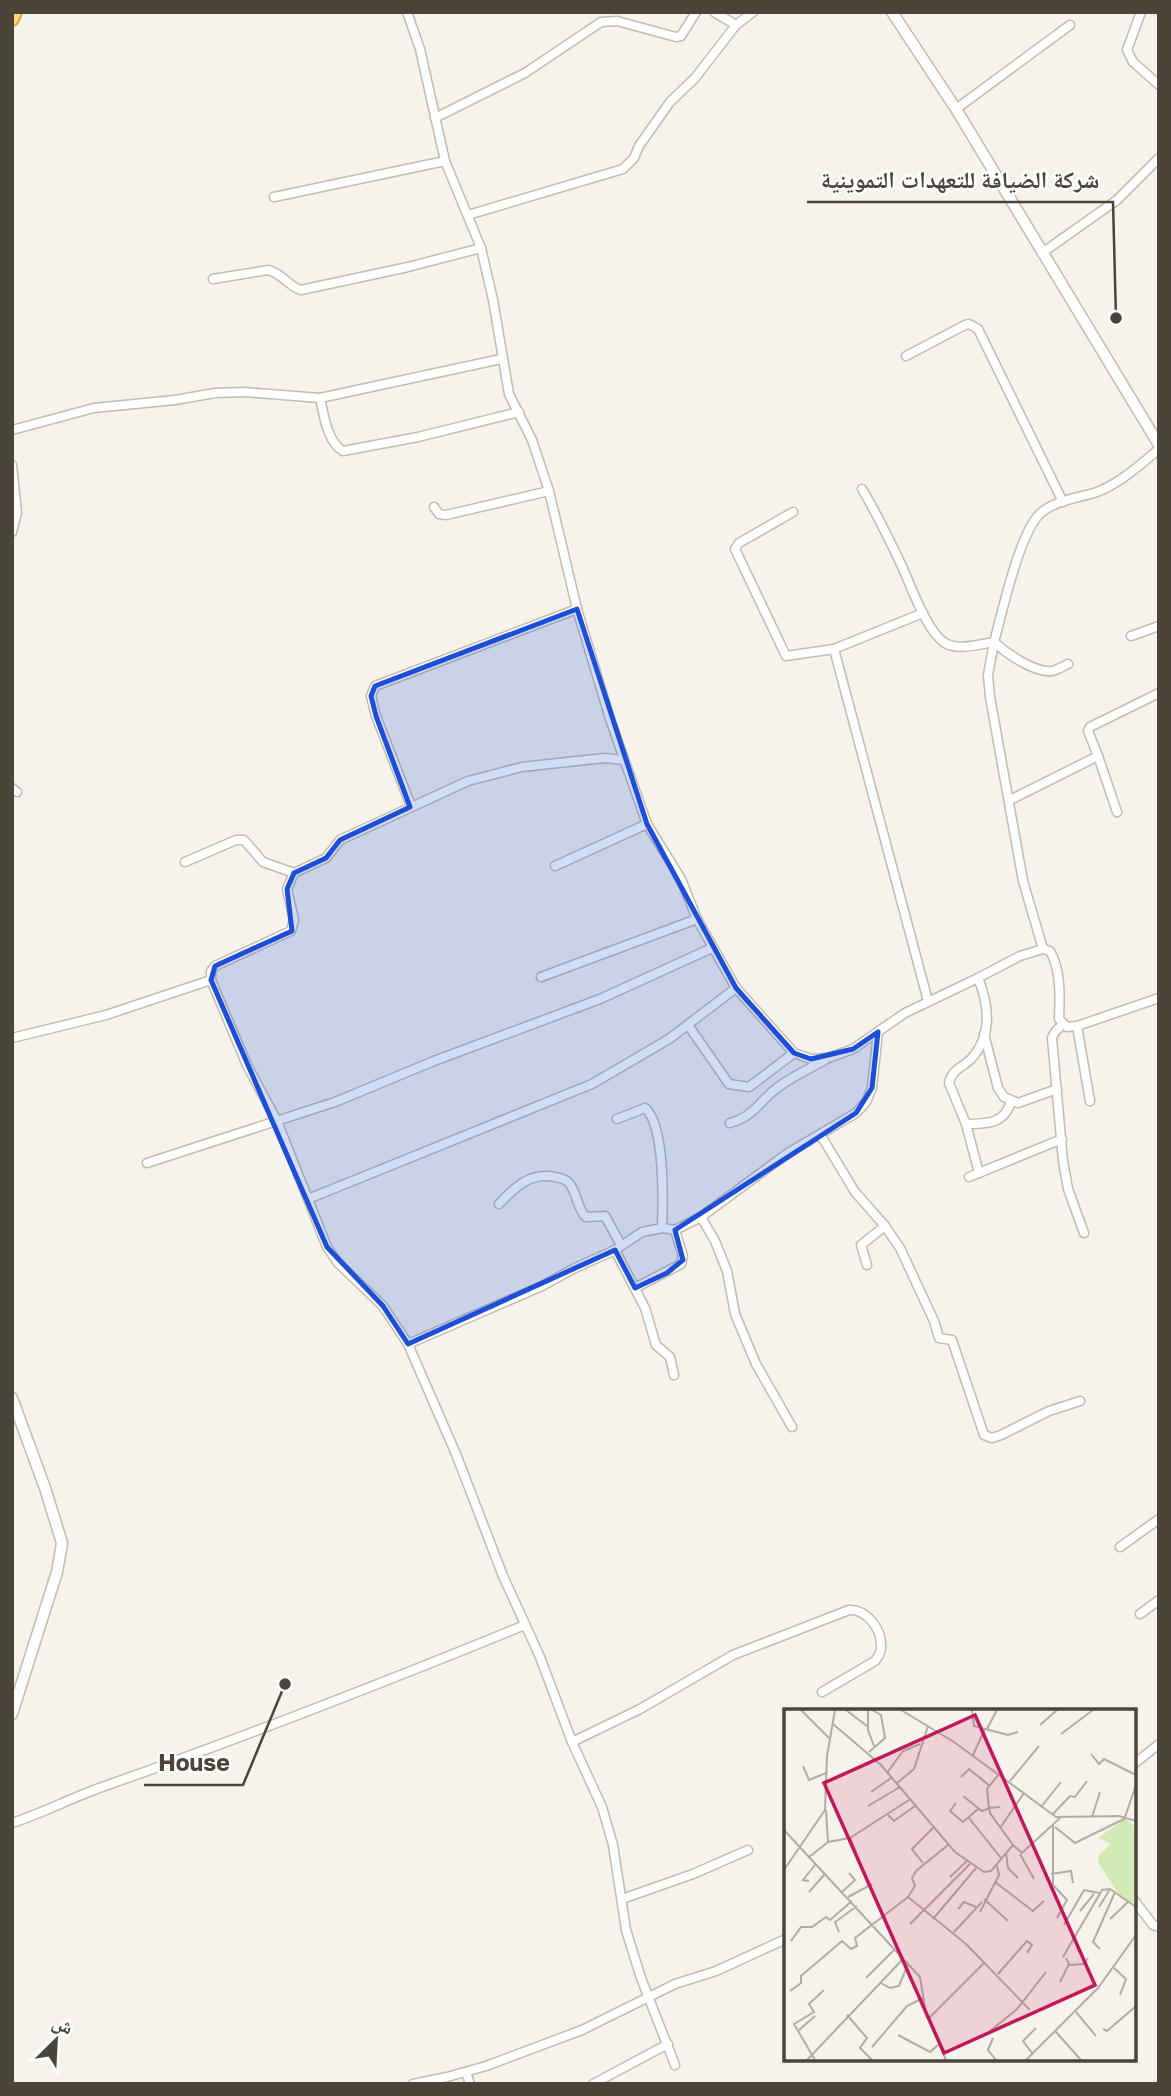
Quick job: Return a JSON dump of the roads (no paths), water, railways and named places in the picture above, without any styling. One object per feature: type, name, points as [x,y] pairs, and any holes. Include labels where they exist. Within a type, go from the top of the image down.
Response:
[{"type":"highway","points":[[12,19],[15,12]]},
{"type":"street","points":[[407,12],[420,48],[445,161],[481,248],[509,394],[532,440],[549,491],[577,609],[647,824],[681,878],[697,919],[736,988],[794,1053],[811,1059],[828,1058]]},
{"type":"street","points":[[435,118],[525,72],[601,22],[610,20],[678,37],[696,12]]},
{"type":"street","points":[[714,12],[736,25]]},
{"type":"street","points":[[468,215],[623,170],[634,158],[639,146],[670,102],[695,78],[736,25],[754,12]]},
{"type":"street","points":[[892,12],[956,109],[1159,447],[1129,474],[1099,491],[1063,502],[1039,514],[1030,526],[994,642],[988,675],[990,697],[1023,881],[1043,950]]},
{"type":"street","points":[[1141,12],[1127,50],[1133,62],[1159,85]]},
{"type":"street","points":[[956,109],[1070,25]]},
{"type":"street","points":[[1042,253],[1117,200],[1159,158]]},
{"type":"street","points":[[274,197],[445,161]]},
{"type":"street","points":[[213,279],[268,270],[274,271],[293,288],[301,290],[481,248]]},
{"type":"street","points":[[906,356],[965,325],[969,324],[978,329],[1063,502]]},
{"type":"street","points":[[12,430],[94,408],[215,393],[244,391],[320,398],[501,359]]},
{"type":"street","points":[[320,398],[326,424],[338,449],[343,451],[418,437],[519,412]]},
{"type":"street","points":[[12,465],[17,513],[12,532]]},
{"type":"street","points":[[862,489],[878,516],[923,613],[947,644],[957,647],[994,642],[1011,657],[1051,671],[1068,664]]},
{"type":"street","points":[[434,507],[439,514],[446,516],[549,491]]},
{"type":"street","points":[[793,512],[739,544],[735,553],[786,656],[834,649],[923,613]]},
{"type":"street","points":[[411,806],[370,696],[375,686],[577,609]]},
{"type":"street","points":[[1131,635],[1159,626]]},
{"type":"street","points":[[834,649],[928,1001]]},
{"type":"street","points":[[1117,812],[1088,731],[1090,727],[1159,694]]},
{"type":"street","points":[[1010,800],[1098,756]]},
{"type":"street","points":[[186,862],[236,840],[244,841],[263,862],[293,873],[326,858],[340,840],[468,781],[497,772],[604,758],[625,760]]},
{"type":"street","points":[[555,866],[647,824]]},
{"type":"street","points":[[293,873],[287,889],[293,920],[291,931],[215,966],[211,971],[211,980],[247,1065],[277,1121],[327,1247],[338,1263],[383,1306],[408,1344],[470,1487],[503,1576],[540,1657],[608,1826],[626,1930],[648,1997],[675,2065]]},
{"type":"street","points":[[541,977],[697,919]]},
{"type":"street","points":[[147,1163],[335,1102],[434,1061],[600,999],[712,948]]},
{"type":"street","points":[[730,1123],[743,1120],[752,1114],[778,1086],[828,1058],[853,1049],[905,1013],[1020,956],[1043,950],[1050,951],[1058,981],[1059,1019],[1062,1025],[1067,1027],[1159,998]]},
{"type":"street","points":[[978,978],[986,999],[988,1019],[984,1034],[971,1059],[954,1070],[949,1083],[966,1124],[979,1173]]},
{"type":"street","points":[[12,1038],[106,1015],[211,980]]},
{"type":"street","points":[[308,1199],[592,1084],[647,1054],[736,988]]},
{"type":"street","points":[[688,1025],[729,1084],[749,1087],[767,1096]]},
{"type":"street","points":[[1062,1025],[1052,1038],[1062,1139],[1068,1189],[1084,1233]]},
{"type":"street","points":[[1077,1026],[1090,1101]]},
{"type":"street","points":[[408,1344],[542,1286],[618,1248],[642,1232],[662,1228],[675,1230],[701,1217],[788,1153],[856,1113],[866,1102],[872,1088],[878,1032]]},
{"type":"street","points":[[984,1034],[998,1088],[1004,1097],[1018,1103],[1057,1089]]},
{"type":"street","points":[[749,1087],[794,1053]]},
{"type":"street","points":[[966,1124],[995,1122],[1005,1114],[1011,1101]]},
{"type":"street","points":[[617,1119],[640,1108],[649,1112],[661,1161],[662,1228]]},
{"type":"street","points":[[820,1134],[855,1192],[885,1226],[914,1274],[939,1338],[951,1340],[984,1435],[992,1438],[1001,1435],[1049,1411],[1080,1401]]},
{"type":"street","points":[[969,1177],[1062,1139]]},
{"type":"street","points":[[499,1204],[520,1183],[538,1176],[558,1177],[569,1183],[579,1208],[586,1217],[605,1216],[645,1307],[656,1345],[670,1357],[674,1375]]},
{"type":"street","points":[[701,1217],[715,1241],[727,1271],[735,1314],[756,1364],[792,1427]]},
{"type":"street","points":[[867,1265],[861,1245],[885,1226]]},
{"type":"street","points":[[635,1288],[681,1264],[683,1256],[675,1230]]},
{"type":"street","points":[[12,1398],[15,1418],[45,1488],[62,1543],[57,1572],[17,1682],[12,1714]]},
{"type":"street","points":[[1120,1547],[1159,1519]]},
{"type":"street","points":[[1140,1614],[1159,1600]]},
{"type":"street","points":[[572,1742],[640,1709],[733,1655],[849,1610],[859,1609],[868,1616],[882,1642],[881,1652],[875,1661],[822,1692]]},
{"type":"street","points":[[12,1823],[82,1794],[215,1748],[407,1674],[525,1625]]},
{"type":"street","points":[[1136,1762],[1159,1744]]},
{"type":"street","points":[[622,1899],[693,1874],[748,1850]]},
{"type":"street","points":[[1136,1903],[1153,1925],[1159,1927]]},
{"type":"street","points":[[413,2084],[466,2072],[593,2025],[675,1984],[716,1971],[784,1940]]},
{"type":"street","points":[[593,2084],[668,2044]]},
{"type":"street","points":[[466,2072],[470,2084]]},
{"type":"place","name":"شركة الضيافة للتعهدات التموينية","points":[[1116,318]]},
{"type":"place","name":"House","points":[[285,1684]]}]
